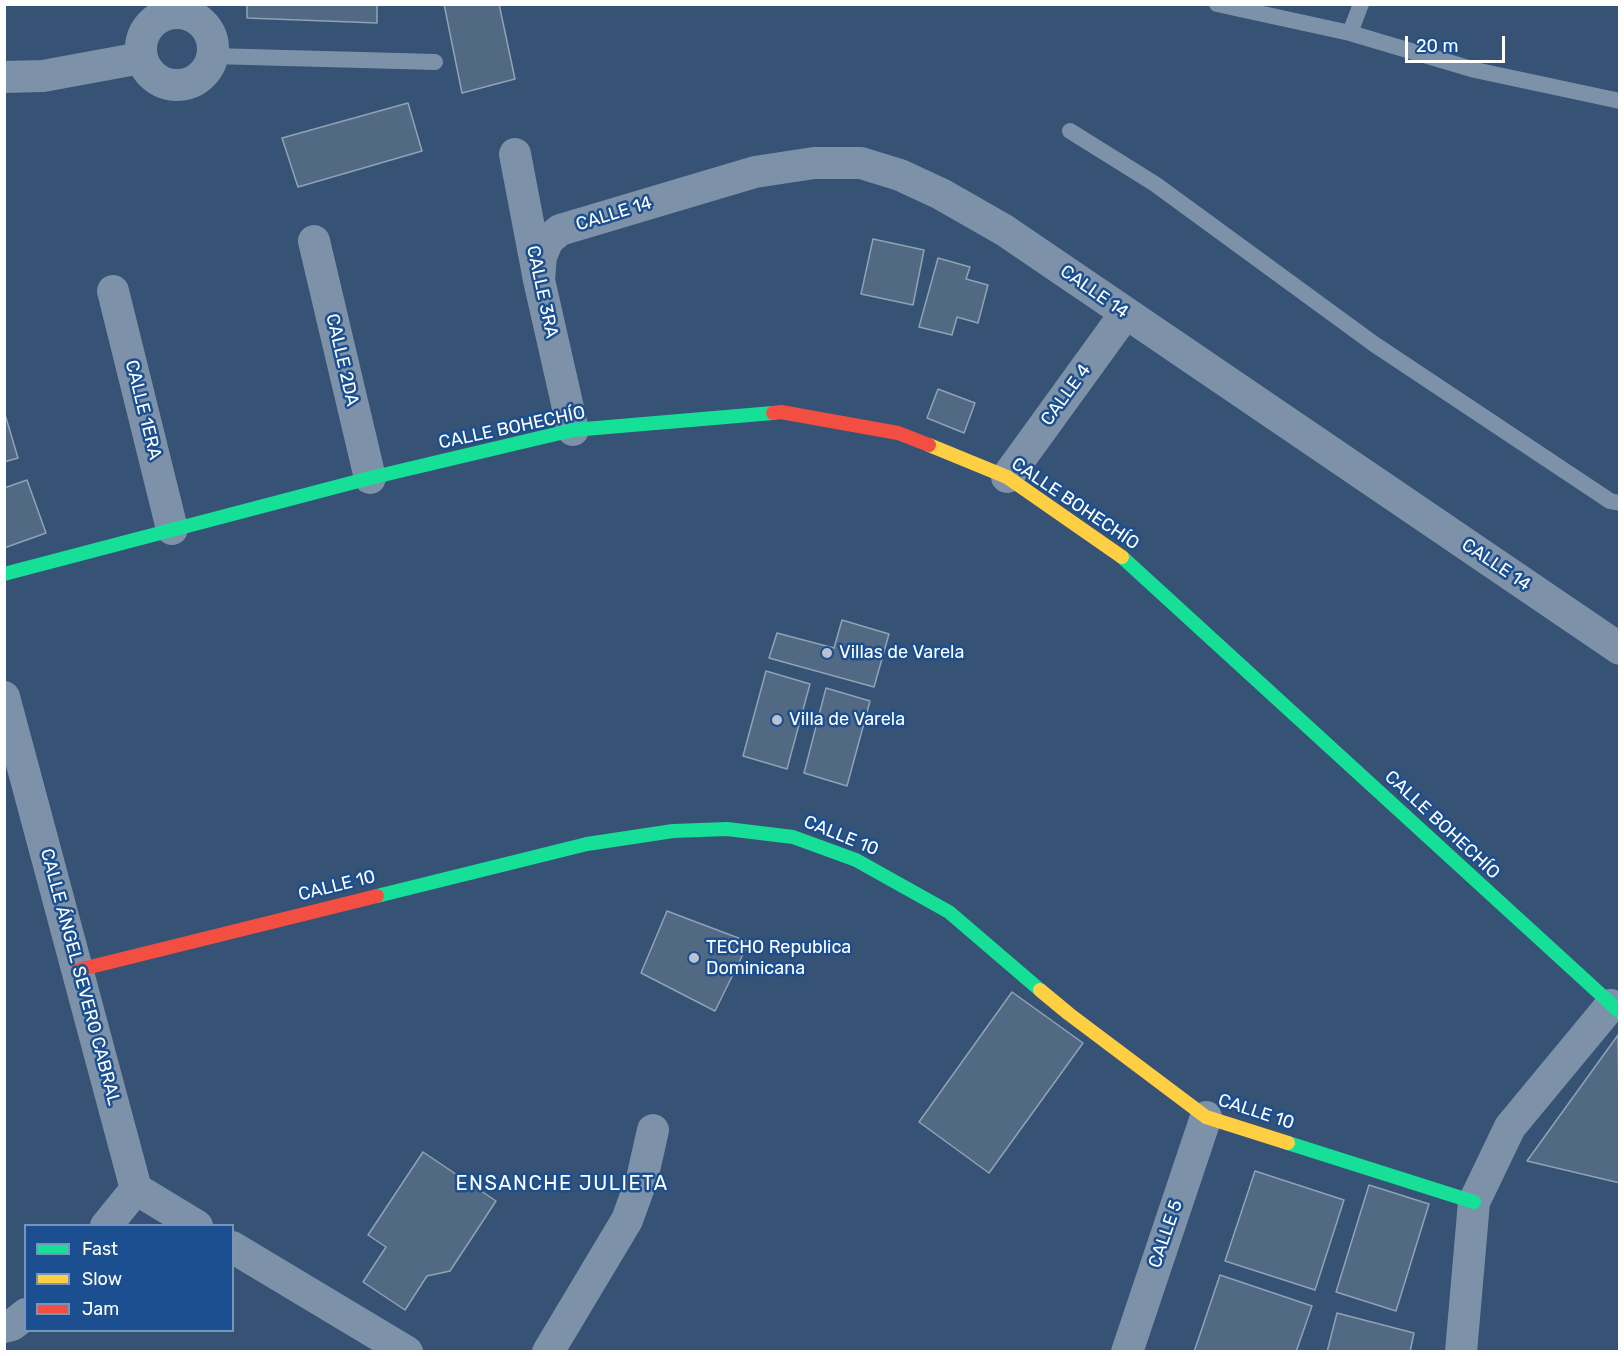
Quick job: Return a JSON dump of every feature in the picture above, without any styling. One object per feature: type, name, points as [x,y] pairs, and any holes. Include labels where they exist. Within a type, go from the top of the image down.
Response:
[{"type":"street","points":[[170,13],[182,13],[193,16],[210,32],[213,56],[209,68],[201,77],[178,86],[166,84],[146,69],[141,58],[140,46],[150,24],[170,13]]},
{"type":"street","points":[[4,76],[43,76],[141,58]]},
{"type":"street","name":"CALLE 3RA","points":[[515,154],[538,280],[573,430]]},
{"type":"street","name":"CALLE 14","points":[[538,280],[541,256],[548,240],[560,230],[755,172],[814,164],[861,163],[900,175],[941,194],[1004,230],[1620,649]]},
{"type":"street","name":"CALLE 2DA","points":[[314,242],[370,478]]},
{"type":"street","name":"CALLE 1ERA","points":[[113,291],[172,529]]},
{"type":"street","name":"CALLE 4","points":[[1007,477],[1125,314]]},
{"type":"street","name":"CALLE BOHECHÍO","points":[[4,574],[370,478],[573,430],[781,411],[898,432],[1007,477],[1130,562],[1615,1009]]},
{"type":"street","name":"CALLE ÁNGEL SEVERO CABRAL","points":[[4,697],[136,1188]]},
{"type":"street","name":"CALLE 10","points":[[78,970],[587,844],[684,831],[727,829],[793,837],[856,860],[949,912],[1069,1014],[1206,1117],[1474,1202]]},
{"type":"street","points":[[1461,1352],[1474,1202],[1510,1127],[1615,1009]]},
{"type":"street","name":"CALLE 5","points":[[1127,1352],[1206,1117]]},
{"type":"street","points":[[548,1352],[627,1220],[642,1179],[652,1130]]},
{"type":"street","points":[[108,1224],[136,1188],[194,1224]]},
{"type":"street","points":[[234,1248],[407,1352]]},
{"type":"street","points":[[4,1327],[12,1325],[24,1316]]},
{"type":"lane","points":[[1217,4],[1350,33],[1475,69],[1620,101]]},
{"type":"lane","points":[[1350,33],[1361,4]]},
{"type":"lane","points":[[213,56],[435,62]]},
{"type":"lane","points":[[1070,131],[1155,184],[1374,344],[1610,501],[1620,503]]},
{"type":"building","points":[[247,4],[377,4],[377,23],[247,18]]},
{"type":"building","points":[[444,4],[499,4],[515,79],[462,93]]},
{"type":"building","points":[[408,103],[422,151],[298,187],[282,138]]},
{"type":"building","points":[[873,239],[924,250],[913,305],[861,294]]},
{"type":"building","points":[[938,258],[970,267],[966,279],[988,285],[978,323],[957,317],[952,335],[919,327]]},
{"type":"building","points":[[938,389],[975,403],[964,433],[927,418]]},
{"type":"building","points":[[4,411],[18,458],[4,462]]},
{"type":"building","points":[[27,480],[46,533],[4,548],[4,488]]},
{"type":"building","name":"Villas de Varela","points":[[842,620],[889,634],[874,687],[769,658],[777,633],[834,648]]},
{"type":"building","name":"Villa de Varela","points":[[766,671],[810,684],[787,769],[743,756]]},
{"type":"building","name":"Villas de Varela","points":[[826,688],[870,701],[847,786],[804,773]]},
{"type":"building","name":"TECHO Republica Dominicana","points":[[667,911],[749,942],[715,1011],[641,973]]},
{"type":"building","points":[[1012,992],[1083,1043],[989,1173],[919,1122]]},
{"type":"building","points":[[1618,1035],[1620,1183],[1527,1161]]},
{"type":"building","points":[[423,1152],[496,1201],[450,1271],[427,1276],[405,1310],[363,1282],[386,1247],[368,1235]]},
{"type":"building","points":[[1255,1171],[1344,1200],[1315,1290],[1225,1261]]},
{"type":"building","points":[[1369,1185],[1429,1204],[1396,1311],[1336,1292]]},
{"type":"building","points":[[1220,1275],[1312,1306],[1296,1352],[1194,1352]]},
{"type":"building","points":[[1337,1313],[1414,1333],[1410,1352],[1327,1352]]},
{"type":"traffic: fast","points":[[4,574],[370,478],[573,430],[773,413]]},
{"type":"traffic: fast","points":[[1122,557],[1620,1012]]},
{"type":"traffic: fast","points":[[377,896],[587,844],[673,831],[727,829],[793,837],[856,860],[949,912],[1040,990]]},
{"type":"traffic: fast","points":[[1288,1143],[1474,1202]]},
{"type":"traffic: slow","points":[[929,445],[1007,477],[1122,557]]},
{"type":"traffic: slow","points":[[1040,990],[1206,1117],[1288,1143]]},
{"type":"traffic: jam","points":[[773,413],[781,412],[898,433],[929,445]]},
{"type":"traffic: jam","points":[[78,970],[377,896]]},
{"type":"place","name":"Villas de Varela","points":[[827,653]]},
{"type":"place","name":"Villa de Varela","points":[[777,720]]},
{"type":"place","name":"TECHO Republica Dominicana","points":[[694,958]]},
{"type":"district","name":"ENSANCHE JULIETA","points":[[562,1184]]}]
